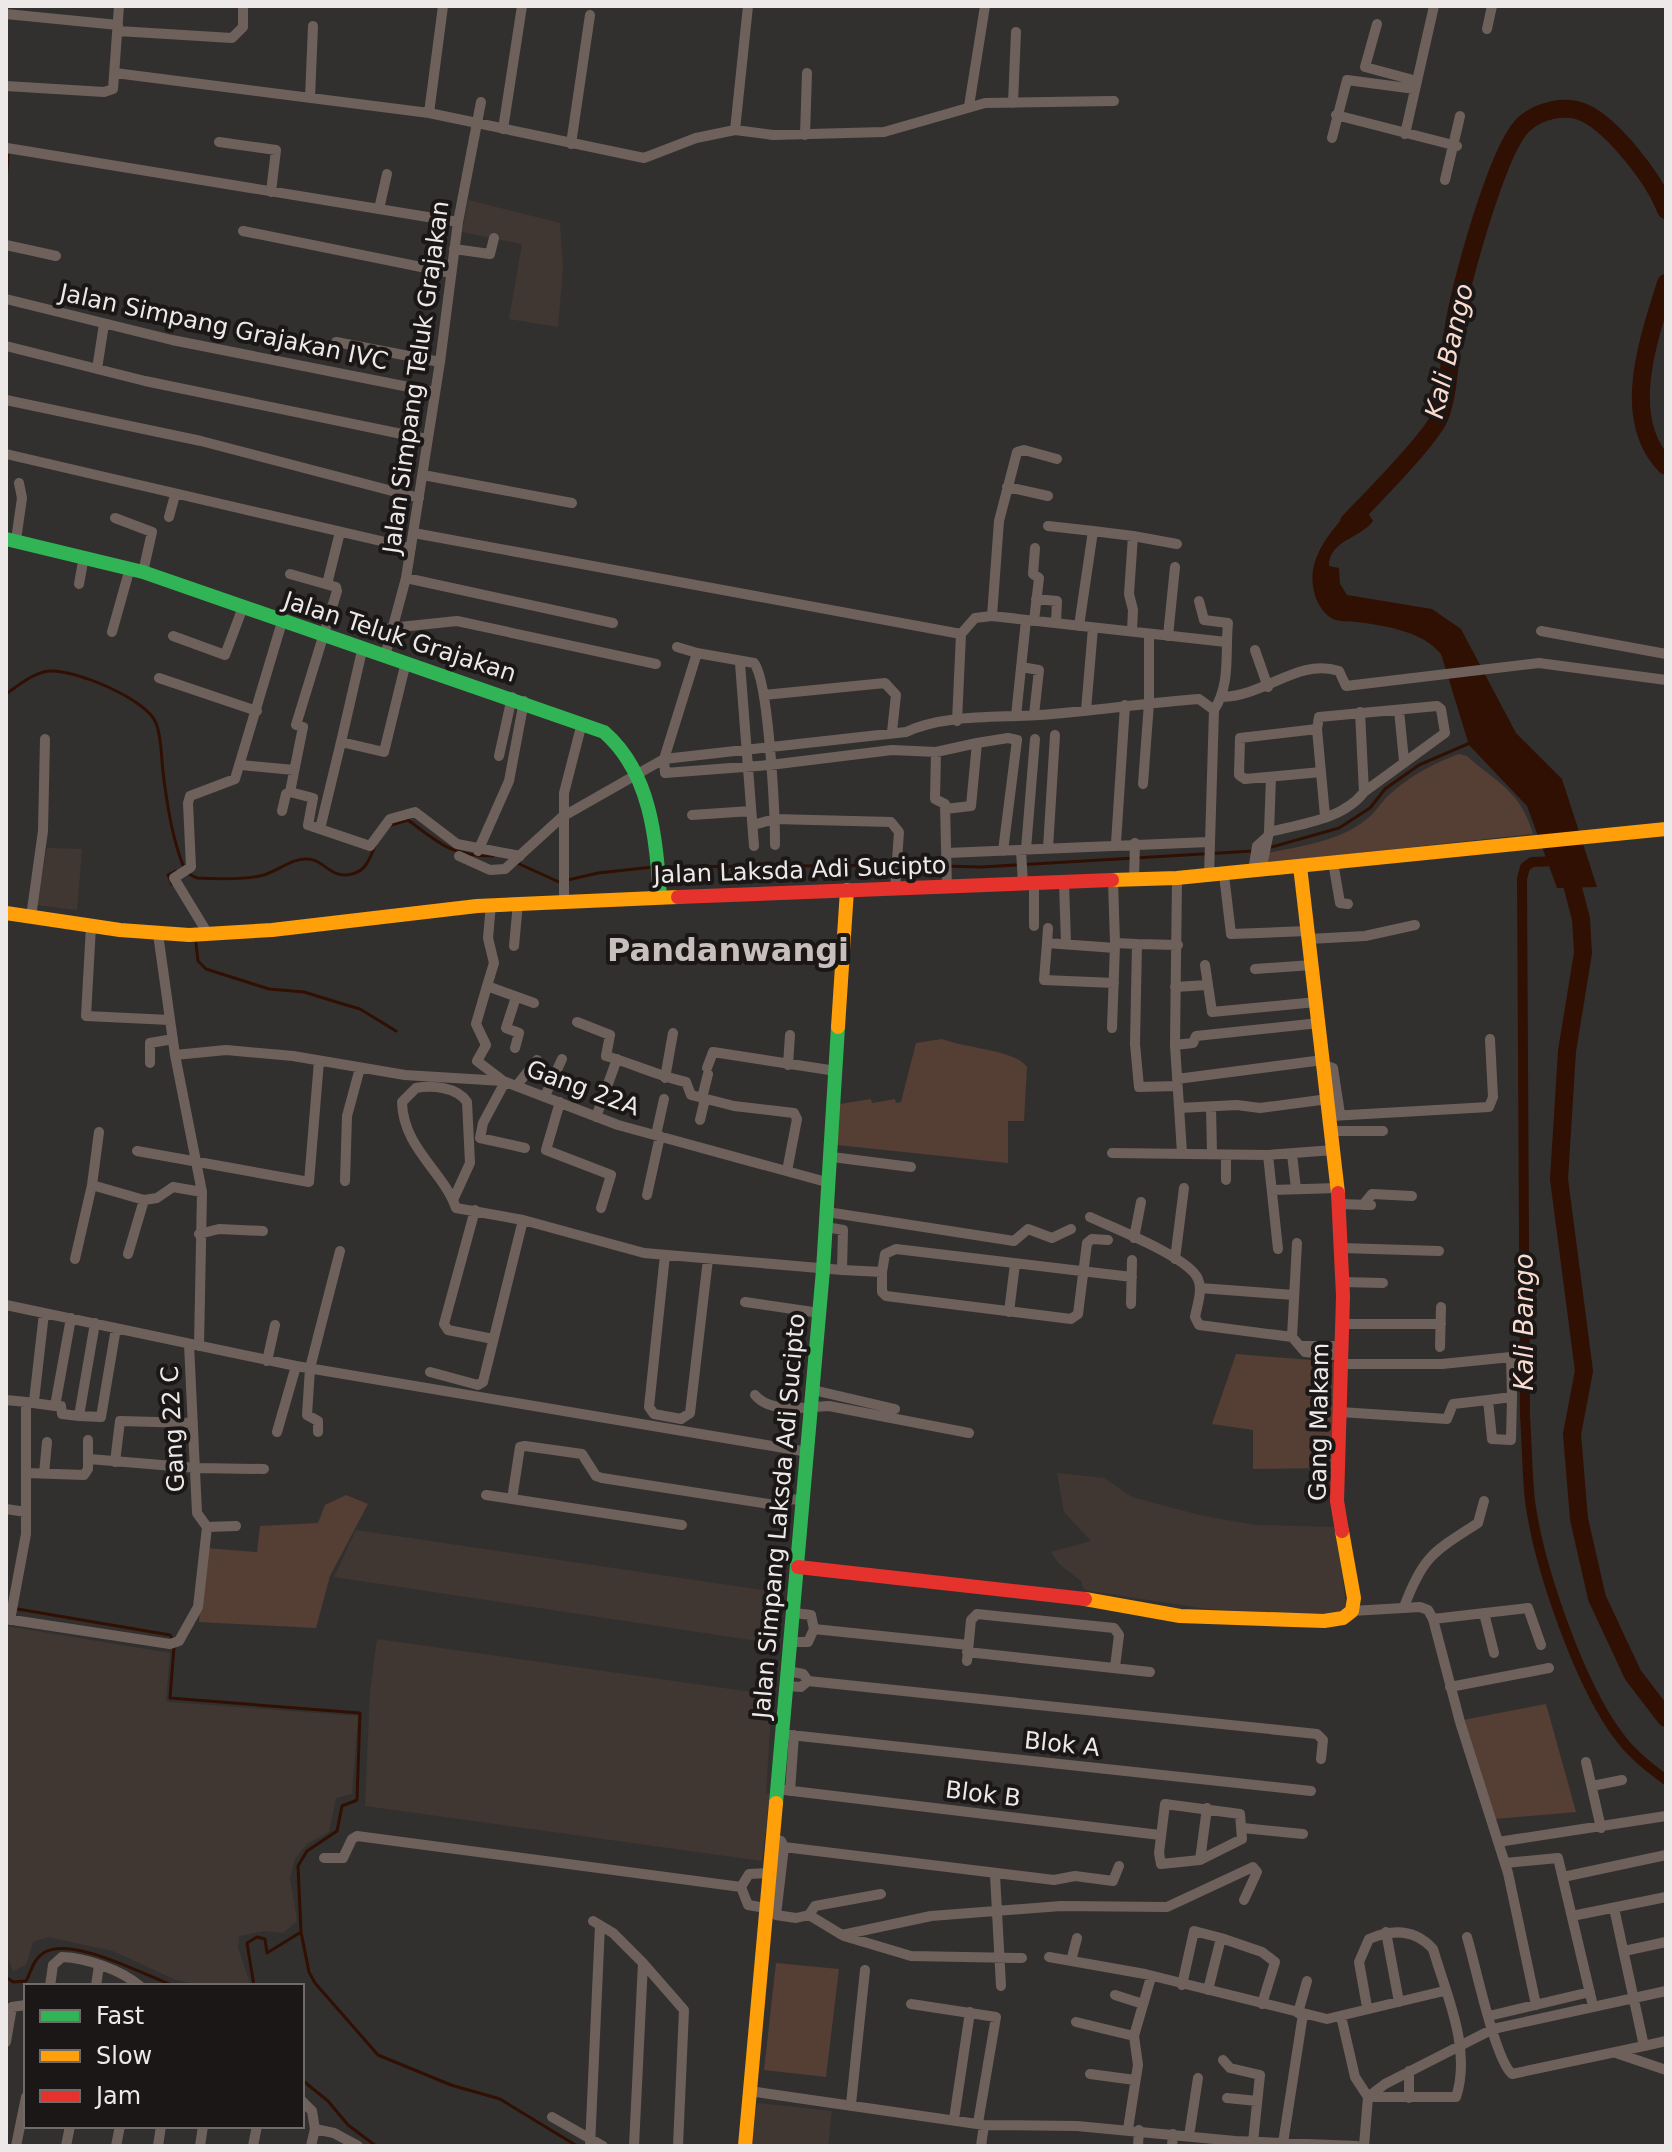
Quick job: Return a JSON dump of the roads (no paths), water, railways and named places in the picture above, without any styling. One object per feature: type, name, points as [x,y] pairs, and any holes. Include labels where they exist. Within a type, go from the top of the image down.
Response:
[{"type":"street","points":[[6,86],[104,92],[113,89],[119,6]]},
{"type":"street","points":[[6,14],[22,11],[118,28],[232,38],[243,27],[243,6]]},
{"type":"street","points":[[429,113],[443,6]]},
{"type":"street","points":[[503,129],[522,6]]},
{"type":"street","points":[[735,130],[748,6]]},
{"type":"street","points":[[969,106],[985,6]]},
{"type":"street","points":[[1405,134],[1434,6]]},
{"type":"street","points":[[1487,29],[1492,6]]},
{"type":"street","points":[[571,144],[590,15]]},
{"type":"street","points":[[1377,24],[1365,67],[1416,85]]},
{"type":"street","points":[[310,98],[313,26]]},
{"type":"street","points":[[1013,103],[1016,32]]},
{"type":"street","points":[[805,135],[807,73]]},
{"type":"street","points":[[115,77],[429,113],[644,158],[696,138],[735,130],[805,135],[884,132],[969,106],[1114,101]]},
{"type":"street","points":[[1332,138],[1336,115],[1349,79],[1416,85]]},
{"type":"street","name":"Jalan Simpang Teluk Grajakan","points":[[385,656],[390,628],[406,578],[414,533],[458,222],[481,102]]},
{"type":"street","points":[[1336,115],[1455,146]]},
{"type":"street","points":[[1445,180],[1460,116]]},
{"type":"street","points":[[219,142],[276,150],[271,192]]},
{"type":"street","points":[[7,148],[458,222]]},
{"type":"street","points":[[379,209],[387,174]]},
{"type":"street","points":[[243,231],[451,273]]},
{"type":"street","points":[[454,249],[490,254],[494,238]]},
{"type":"street","points":[[6,245],[56,256]]},
{"type":"street","name":"Jalan Simpang Grajakan IVC","points":[[6,299],[104,324],[434,392]]},
{"type":"street","points":[[97,369],[104,324]]},
{"type":"street","points":[[336,342],[440,362]]},
{"type":"street","points":[[6,346],[97,369],[426,439]]},
{"type":"street","points":[[6,400],[201,441],[419,498]]},
{"type":"street","points":[[992,616],[999,521],[1018,451],[1057,459]]},
{"type":"street","points":[[6,454],[74,467],[175,495],[411,548]]},
{"type":"street","points":[[423,475],[572,503]]},
{"type":"street","points":[[11,539],[22,498],[19,483]]},
{"type":"street","points":[[1007,487],[1048,496]]},
{"type":"street","points":[[169,517],[175,495]]},
{"type":"street","points":[[112,632],[153,533],[115,518]]},
{"type":"street","points":[[1048,526],[1177,544]]},
{"type":"street","points":[[1079,626],[1093,531]]},
{"type":"street","points":[[327,584],[340,532]]},
{"type":"street","points":[[414,533],[961,634]]},
{"type":"street","points":[[1132,631],[1133,610],[1129,594],[1133,536]]},
{"type":"street","name":"Jalan Teluk Grajakan","points":[[11,539],[137,570],[282,622],[588,723],[612,737],[634,764],[650,819],[660,897]]},
{"type":"street","points":[[1016,716],[1021,667],[1039,578],[1033,574],[1035,548]]},
{"type":"street","points":[[79,584],[84,556]]},
{"type":"street","points":[[1168,636],[1175,567]]},
{"type":"street","points":[[282,811],[286,794],[290,792],[303,727],[296,725],[337,591],[327,584],[290,574]]},
{"type":"street","points":[[406,578],[613,623]]},
{"type":"street","points":[[1036,599],[1057,601],[1056,623]]},
{"type":"street","points":[[1199,601],[1204,620],[1228,623],[1222,697],[1214,710],[1209,851],[1228,929],[1233,935],[1365,936],[1415,925]]},
{"type":"street","points":[[173,636],[225,655],[243,607]]},
{"type":"street","points":[[957,721],[961,634],[975,618],[992,616],[1226,642]]},
{"type":"street","points":[[390,628],[457,621],[656,664]]},
{"type":"street","points":[[208,934],[174,882],[191,867],[188,803],[190,796],[231,783],[241,765],[282,622]]},
{"type":"street","points":[[1086,710],[1093,628]]},
{"type":"street","points":[[1541,631],[1666,654]]},
{"type":"street","points":[[1143,784],[1149,703],[1149,634]]},
{"type":"street","points":[[677,647],[740,663],[754,663],[758,667],[764,695],[775,845]]},
{"type":"street","points":[[1255,650],[1268,687]]},
{"type":"street","points":[[697,653],[663,771],[668,774],[749,767],[908,749],[936,752],[1008,738],[1017,740],[1003,851]]},
{"type":"street","points":[[320,829],[361,655]]},
{"type":"street","points":[[341,742],[389,754],[406,662]]},
{"type":"street","points":[[740,663],[754,846]]},
{"type":"street","points":[[1222,697],[1243,696],[1268,687],[1290,672],[1306,669],[1339,671],[1346,686],[1443,676],[1517,663],[1559,664],[1666,680]]},
{"type":"street","points":[[1021,667],[1039,670],[1034,715]]},
{"type":"street","points":[[159,678],[257,711]]},
{"type":"street","points":[[764,695],[885,683],[896,695],[892,732]]},
{"type":"street","points":[[499,756],[518,699]]},
{"type":"street","points":[[478,851],[509,781],[518,699]]},
{"type":"street","points":[[459,856],[490,870],[510,866],[562,817],[664,759],[906,732],[918,726],[957,721],[1125,705],[1199,699],[1214,710]]},
{"type":"street","points":[[1116,843],[1125,705]]},
{"type":"street","points":[[1265,841],[1355,805],[1364,792],[1442,737],[1445,729],[1443,713],[1437,706],[1323,715],[1317,720],[1325,816]]},
{"type":"street","points":[[1399,710],[1404,761]]},
{"type":"street","points":[[1360,712],[1364,792]]},
{"type":"street","points":[[563,888],[562,817],[566,781],[581,727]]},
{"type":"street","points":[[1317,729],[1240,738],[1239,775],[1245,779],[1321,772]]},
{"type":"street","points":[[906,732],[911,746],[908,749]]},
{"type":"street","points":[[1048,848],[1055,735]]},
{"type":"street","points":[[31,917],[40,862],[45,739]]},
{"type":"street","points":[[1034,926],[1023,852],[1035,739]]},
{"type":"street","points":[[945,809],[971,806],[977,743]]},
{"type":"street","points":[[936,752],[935,799],[944,802],[945,809],[947,888]]},
{"type":"street","points":[[241,765],[294,770]]},
{"type":"street","points":[[1258,865],[1265,841],[1271,777]]},
{"type":"street","points":[[290,792],[313,798],[308,825],[370,846],[390,819],[415,812],[447,838],[478,851],[502,851],[520,856]]},
{"type":"street","points":[[692,815],[751,811]]},
{"type":"street","points":[[753,825],[775,819],[891,822],[899,832],[895,888]]},
{"type":"street","name":"Jalan Laksda Adi Sucipto","points":[[6,913],[158,934],[208,934],[311,928],[518,903],[563,888],[660,897],[947,888],[1026,880],[1064,883],[1177,878],[1216,875],[1258,865],[1300,866],[1666,829]]},
{"type":"street","points":[[947,860],[1003,851],[1023,852],[1116,843],[1135,854],[1209,851]]},
{"type":"street","points":[[1134,880],[1135,854]]},
{"type":"street","points":[[1333,862],[1340,903],[1348,904]]},
{"type":"street","name":"Gang Makam","points":[[1300,866],[1328,1099],[1335,1115],[1332,1131],[1342,1282],[1337,1501],[1354,1598],[1352,1611]]},
{"type":"street","points":[[1177,878],[1175,1045],[1182,1153]]},
{"type":"street","points":[[1112,1028],[1115,946],[1113,881]]},
{"type":"street","points":[[1064,883],[1066,943]]},
{"type":"street","name":"Jalan Simpang Laksda Adi Sucipto","points":[[745,2146],[769,1912],[769,1873],[789,1791],[788,1678],[832,1157],[847,890]]},
{"type":"street","points":[[514,946],[518,903]]},
{"type":"street","points":[[491,904],[488,938],[494,963],[476,1024],[486,1045],[477,1061],[504,1081],[483,1123],[480,1138],[525,1148]]},
{"type":"street","points":[[91,926],[86,1016],[170,1020]]},
{"type":"street","points":[[1048,928],[1045,981],[1114,983]]},
{"type":"street","name":"Gang 22 C","points":[[158,934],[175,1055],[202,1192],[199,1234],[202,1308],[194,1345],[193,1423],[197,1513],[207,1527]]},
{"type":"street","points":[[1047,943],[1178,945]]},
{"type":"street","points":[[1137,944],[1137,1084],[1142,1088],[1325,1064],[1333,1068],[1335,1115],[1489,1107],[1493,1097],[1490,1039]]},
{"type":"street","points":[[1205,965],[1212,1012],[1316,1002]]},
{"type":"street","points":[[1255,969],[1312,965]]},
{"type":"street","points":[[1175,987],[1207,985]]},
{"type":"street","points":[[487,986],[534,1003]]},
{"type":"street","points":[[515,1048],[519,1033],[506,1028],[516,997]]},
{"type":"street","points":[[577,1022],[610,1035],[606,1056],[665,1078],[686,1082],[688,1094],[796,1114],[787,1171]]},
{"type":"street","points":[[1175,1045],[1193,1043],[1195,1037],[1207,1035],[1319,1023]]},
{"type":"street","points":[[665,1078],[673,1033]]},
{"type":"street","points":[[788,1065],[790,1035]]},
{"type":"street","points":[[150,1063],[150,1043],[173,1039]]},
{"type":"street","name":"Gang 22A","points":[[175,1055],[226,1050],[421,1076],[504,1081],[596,1117],[830,1183]]},
{"type":"street","points":[[700,1120],[713,1052],[836,1071]]},
{"type":"street","points":[[545,1096],[562,1059]]},
{"type":"street","points":[[596,1117],[617,1059]]},
{"type":"street","points":[[517,1085],[537,1060]]},
{"type":"street","points":[[137,1151],[309,1182],[319,1061]]},
{"type":"street","points":[[345,1181],[347,1116],[360,1068]]},
{"type":"street","points":[[454,1198],[470,1163],[467,1102],[445,1088],[416,1088],[402,1102],[405,1126],[432,1173],[454,1198],[456,1208],[523,1220],[632,1250],[665,1255],[823,1270],[882,1272]]},
{"type":"street","points":[[647,1195],[664,1099]]},
{"type":"street","points":[[1179,1108],[1260,1108],[1328,1099]]},
{"type":"street","points":[[560,1102],[546,1150],[611,1175],[601,1208]]},
{"type":"street","points":[[1211,1107],[1212,1154]]},
{"type":"street","points":[[1332,1131],[1383,1131]]},
{"type":"street","points":[[75,1259],[92,1185],[99,1132]]},
{"type":"street","points":[[1112,1153],[1268,1155],[1334,1150]]},
{"type":"street","points":[[1292,1154],[1296,1189]]},
{"type":"street","points":[[1226,1155],[1226,1180]]},
{"type":"street","points":[[1268,1155],[1278,1249]]},
{"type":"street","points":[[832,1157],[911,1167]]},
{"type":"street","points":[[92,1185],[144,1200],[157,1198],[173,1187],[202,1192]]},
{"type":"street","points":[[1175,1259],[1184,1188]]},
{"type":"street","points":[[1272,1190],[1338,1188]]},
{"type":"street","points":[[1339,1204],[1367,1205],[1372,1194],[1412,1196]]},
{"type":"street","points":[[128,1254],[144,1200]]},
{"type":"street","points":[[1134,1238],[1141,1202]]},
{"type":"street","points":[[475,1210],[444,1324],[448,1330],[493,1339]]},
{"type":"street","points":[[1090,1217],[1175,1259],[1194,1273],[1200,1288],[1195,1317],[1199,1325],[1292,1337],[1309,1353],[1442,1364],[1509,1357],[1513,1362],[1511,1440],[1492,1439],[1488,1400]]},
{"type":"street","points":[[430,1372],[481,1384],[523,1220]]},
{"type":"street","points":[[827,1220],[1014,1241],[1020,1240],[1028,1229],[1052,1238],[1071,1229]]},
{"type":"street","points":[[827,1220],[843,1230],[842,1270]]},
{"type":"street","points":[[199,1234],[219,1229],[263,1231]]},
{"type":"street","points":[[1108,1240],[1088,1242],[1083,1271],[1074,1319],[888,1297],[882,1292],[885,1254],[896,1249],[1015,1264],[1083,1271],[1132,1277]]},
{"type":"street","points":[[1292,1337],[1297,1243]]},
{"type":"street","points":[[1341,1248],[1439,1251]]},
{"type":"street","points":[[318,1432],[318,1421],[307,1415],[310,1368],[340,1251]]},
{"type":"street","points":[[665,1255],[649,1407],[654,1414],[681,1419],[690,1413],[708,1259]]},
{"type":"street","points":[[1131,1304],[1132,1260]]},
{"type":"street","points":[[1009,1312],[1015,1264]]},
{"type":"street","points":[[1342,1282],[1383,1283]]},
{"type":"street","points":[[1200,1288],[1294,1295]]},
{"type":"street","points":[[745,1302],[820,1313]]},
{"type":"street","points":[[6,1305],[267,1361],[808,1452]]},
{"type":"street","points":[[1440,1347],[1441,1307]]},
{"type":"street","points":[[44,1313],[30,1401],[25,1543],[10,1614],[174,1643],[198,1607],[207,1527],[236,1526]]},
{"type":"street","points":[[55,1406],[71,1318]]},
{"type":"street","points":[[79,1416],[95,1323]]},
{"type":"street","points":[[1342,1324],[1441,1324]]},
{"type":"street","points":[[267,1361],[275,1325]]},
{"type":"street","points":[[6,1400],[61,1406],[62,1414],[101,1417],[116,1328]]},
{"type":"street","points":[[277,1432],[296,1366]]},
{"type":"street","points":[[813,1390],[895,1409]]},
{"type":"street","points":[[755,1395],[766,1404],[812,1409],[829,1406],[969,1433]]},
{"type":"street","points":[[1340,1412],[1447,1419],[1453,1404],[1512,1397]]},
{"type":"street","points":[[115,1462],[120,1421],[193,1423]]},
{"type":"street","points":[[27,1473],[81,1476],[87,1472],[88,1440]]},
{"type":"street","points":[[44,1474],[47,1442]]},
{"type":"street","points":[[512,1499],[520,1447],[525,1446],[582,1454],[596,1476],[602,1478],[775,1505],[788,1499],[803,1500]]},
{"type":"street","points":[[89,1459],[197,1468],[264,1469]]},
{"type":"street","points":[[486,1495],[682,1525]]},
{"type":"street","points":[[1404,1607],[1419,1567],[1435,1551],[1478,1523],[1484,1501]]},
{"type":"street","points":[[6,1509],[26,1512]]},
{"type":"street","points":[[798,1567],[1111,1602],[1180,1616],[1324,1621],[1343,1618],[1352,1611],[1425,1608],[1433,1619],[1450,1687],[1505,1863],[1536,2005]]},
{"type":"street","points":[[1433,1619],[1528,1608],[1541,1645]]},
{"type":"street","points":[[791,1642],[808,1642],[814,1629],[811,1615],[794,1613]]},
{"type":"street","points":[[1484,1613],[1494,1653]]},
{"type":"street","points":[[967,1653],[971,1618],[977,1614],[1114,1628],[1119,1635],[1115,1667]]},
{"type":"street","points":[[814,1629],[967,1653],[1150,1672]]},
{"type":"street","points":[[1450,1687],[1549,1668]]},
{"type":"street","points":[[788,1678],[803,1674],[808,1681],[1317,1734],[1323,1740],[1321,1759]]},
{"type":"street","name":"Blok A","points":[[788,1734],[1311,1791]]},
{"type":"street","points":[[1586,1762],[1601,1828]]},
{"type":"street","points":[[1592,1786],[1622,1780]]},
{"type":"street","name":"Blok B","points":[[789,1791],[1160,1835]]},
{"type":"street","points":[[1165,1804],[1207,1808],[1240,1814],[1243,1828],[1240,1842],[1200,1860],[1161,1864],[1160,1835],[1165,1804]]},
{"type":"street","points":[[1200,1860],[1207,1808]]},
{"type":"street","points":[[1498,1842],[1666,1816]]},
{"type":"street","points":[[1243,1828],[1303,1834]]},
{"type":"street","points":[[324,1858],[343,1858],[352,1839],[357,1836],[741,1887]]},
{"type":"street","points":[[769,1912],[775,1845],[995,1875],[1113,1881],[1119,1866]]},
{"type":"street","points":[[1563,1877],[1666,1855]]},
{"type":"street","points":[[1505,1863],[1556,1857],[1593,2006]]},
{"type":"street","points":[[842,1935],[931,1916],[995,1914],[1061,1906],[1167,1907],[1253,1867],[1257,1872],[1244,1900]]},
{"type":"street","points":[[741,1887],[749,1874],[769,1873]]},
{"type":"street","points":[[995,1875],[1001,1986]]},
{"type":"street","points":[[741,1887],[748,1905],[796,1918],[809,1915],[815,1906],[881,1894]]},
{"type":"street","points":[[1572,1916],[1666,1897]]},
{"type":"street","points":[[1614,1908],[1644,2046]]},
{"type":"street","points":[[809,1915],[842,1935],[911,1956],[1022,1958]]},
{"type":"street","points":[[590,2143],[597,1923],[613,1933],[684,2010],[678,2146]]},
{"type":"street","points":[[1182,1985],[1194,1931],[1262,1952],[1275,1962],[1262,2004]]},
{"type":"street","points":[[1386,1932],[1399,2002]]},
{"type":"street","points":[[1367,2007],[1359,1962],[1362,1950],[1369,1939],[1386,1932],[1411,1933],[1433,1949],[1455,2018],[1459,2046],[1456,2097],[1368,2097]]},
{"type":"street","points":[[1467,1937],[1493,2029],[1512,2074],[1666,2041]]},
{"type":"street","points":[[1071,1961],[1077,1938]]},
{"type":"street","points":[[1208,1990],[1221,1938]]},
{"type":"street","points":[[1624,1951],[1666,1942]]},
{"type":"street","points":[[1049,1957],[1151,1977],[1327,2019],[1444,1991]]},
{"type":"street","points":[[50,1984],[53,1965],[59,1958],[99,1965],[137,1984]]},
{"type":"street","points":[[634,2146],[643,1963]]},
{"type":"street","points":[[96,1984],[99,1965]]},
{"type":"street","points":[[851,2104],[865,1970]]},
{"type":"street","points":[[1138,2146],[1134,2130],[1138,2065],[1134,2036],[1151,1977]]},
{"type":"street","points":[[1284,2144],[1307,1981]]},
{"type":"street","points":[[1368,2097],[1409,2071],[1493,2029],[1666,1991]]},
{"type":"street","points":[[1489,2016],[1590,1992]]},
{"type":"street","points":[[6,1994],[14,2005],[6,2042]]},
{"type":"street","points":[[1115,1995],[1143,2004]]},
{"type":"street","points":[[911,2004],[994,2016],[997,2020],[981,2124],[981,2146]]},
{"type":"street","points":[[14,2005],[24,2005]]},
{"type":"street","points":[[954,2119],[970,2012]]},
{"type":"street","points":[[1341,2016],[1355,2077],[1368,2097],[1364,2146]]},
{"type":"street","points":[[1076,2022],[1134,2036]]},
{"type":"street","points":[[1616,2053],[1666,2070]]},
{"type":"street","points":[[1223,2060],[1230,2068],[1258,2073],[1253,2142]]},
{"type":"street","points":[[1409,2071],[1409,2098]]},
{"type":"street","points":[[1090,2074],[1135,2080]]},
{"type":"street","points":[[1189,2136],[1198,2078]]},
{"type":"street","points":[[749,2091],[981,2124],[1134,2130],[1235,2144],[1357,2146]]},
{"type":"street","points":[[1227,2098],[1257,2101]]},
{"type":"street","points":[[304,2103],[312,2111],[315,2129],[311,2146]]},
{"type":"street","points":[[16,2146],[24,2107]]},
{"type":"street","points":[[552,2117],[590,2143],[603,2146]]},
{"type":"street","points":[[315,2129],[334,2133],[358,2146]]},
{"type":"street","points":[[1172,2146],[1173,2134]]},
{"type":"waterway","name":"Kali Bango","points":[[1349,522],[1413,454],[1440,416],[1446,395],[1452,337],[1472,252],[1491,189],[1513,139],[1523,125],[1553,110],[1570,109],[1585,113],[1608,130],[1632,156],[1653,184],[1666,210]]},
{"type":"waterway","points":[[6,183],[8,155]]},
{"type":"waterway","name":"Kali Bango","points":[[1666,283],[1646,353],[1641,402],[1644,425],[1652,447],[1666,466]]},
{"type":"waterway","points":[[6,694],[37,674],[60,672],[108,687],[125,695],[150,714],[159,735],[168,809],[184,868]]},
{"type":"waterway","points":[[1268,848],[1339,828],[1370,808],[1385,789],[1419,765],[1470,743]]},
{"type":"waterway","points":[[391,825],[408,820],[456,851],[493,856]]},
{"type":"waterway","points":[[189,874],[197,878],[252,877],[307,859],[338,874],[352,874],[364,867],[375,846]]},
{"type":"waterway","points":[[901,865],[982,867],[1253,851]]},
{"type":"waterway","name":"Kali Bango","points":[[1559,861],[1532,862],[1525,867],[1522,879],[1525,1416],[1530,1501],[1552,1592],[1591,1689],[1626,1745],[1666,1780]]},
{"type":"waterway","points":[[515,862],[559,882],[598,873],[653,867]]},
{"type":"waterway","points":[[661,867],[893,865]]},
{"type":"waterway","name":"Kali Bango","points":[[1567,865],[1581,919],[1583,953],[1567,1051],[1559,1179],[1584,1371],[1572,1434],[1579,1519],[1597,1598],[1633,1675],[1666,1718]]},
{"type":"waterway","points":[[172,884],[168,875],[176,871]]},
{"type":"waterway","points":[[196,943],[198,961],[206,969],[269,989],[304,992],[360,1009],[396,1031]]},
{"type":"waterway","points":[[6,1607],[170,1635],[173,1640]]},
{"type":"waterway","points":[[174,1647],[170,1698],[360,1713],[357,1800],[342,1806],[337,1831],[307,1851],[298,1866],[301,1932],[267,1953],[265,1939],[257,1937],[247,1943],[254,1984]]},
{"type":"waterway","points":[[301,1932],[309,1972],[315,1983],[378,2055],[451,2085],[500,2099],[577,2146]]},
{"type":"waterway","points":[[6,1977],[13,1982],[26,1981],[42,1954],[54,1949],[70,1949],[107,1958],[169,1984]]},
{"type":"waterway","points":[[304,2082],[328,2101],[348,2125],[376,2146]]},
{"type":"district","name":"Pandanwangi","points":[[728,950]]}]
